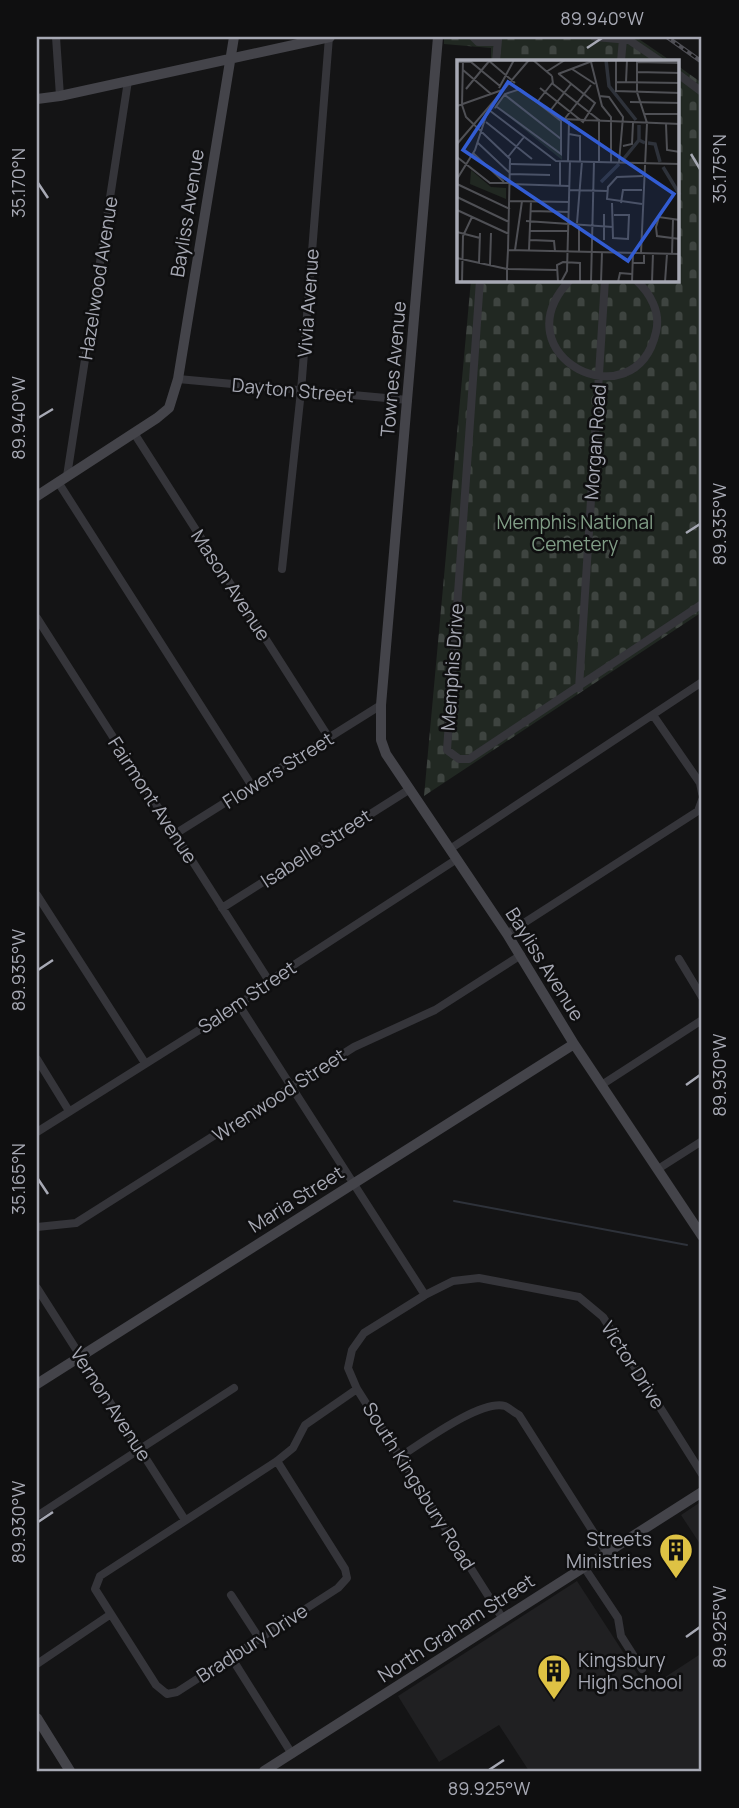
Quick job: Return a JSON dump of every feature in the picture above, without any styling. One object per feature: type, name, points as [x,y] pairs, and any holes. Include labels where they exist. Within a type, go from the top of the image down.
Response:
[{"type":"street","points":[[56,37],[60,96]]},
{"type":"street","name":"Bayliss Avenue","points":[[134,433],[166,412],[175,394],[234,37]]},
{"type":"street","points":[[37,99],[330,37]]},
{"type":"street","name":"Vivia Avenue","points":[[282,569],[302,391],[330,37]]},
{"type":"street","name":"Townes Avenue","points":[[381,705],[438,37]]},
{"type":"street","points":[[473,37],[478,42],[498,39],[496,60]]},
{"type":"street","points":[[595,37],[629,40],[659,60]]},
{"type":"street","points":[[621,60],[623,38]]},
{"type":"street","points":[[680,76],[702,92]]},
{"type":"street","name":"Hazelwood Avenue","points":[[62,479],[128,81]]},
{"type":"street","name":"Memphis Drive","points":[[480,282],[447,750],[459,759],[469,759],[702,604]]},
{"type":"street","points":[[568,282],[558,293],[551,310],[549,328],[555,346],[565,362],[581,372],[599,377],[616,376],[632,369],[645,358],[653,343],[657,327],[656,310],[649,294],[638,282]]},
{"type":"street","name":"Morgan Road","points":[[579,688],[605,282]]},
{"type":"street","name":"Dayton Street","points":[[178,379],[408,400]]},
{"type":"street","points":[[37,496],[134,433]]},
{"type":"street","name":"Mason Avenue","points":[[134,433],[329,738]]},
{"type":"street","points":[[62,479],[252,786]]},
{"type":"street","name":"Fairmont Avenue","points":[[37,618],[269,981]]},
{"type":"street","points":[[450,849],[702,682]]},
{"type":"street","name":"Bayliss Avenue","points":[[381,705],[383,747],[702,1236]]},
{"type":"street","name":"Flowers Street","points":[[175,834],[381,705]]},
{"type":"street","points":[[653,715],[700,783],[702,793]]},
{"type":"street","name":"Isabelle Street","points":[[222,908],[410,789]]},
{"type":"street","points":[[507,934],[698,811],[702,800]]},
{"type":"street","name":"Salem Street","points":[[37,1132],[239,1005],[269,981],[457,859]]},
{"type":"street","points":[[37,895],[145,1063]]},
{"type":"street","name":"Wrenwood Street","points":[[37,1227],[76,1223],[354,1047],[435,1010],[520,956]]},
{"type":"street","points":[[680,959],[702,997]]},
{"type":"street","points":[[239,1005],[425,1295]]},
{"type":"street","points":[[603,1084],[702,1020]]},
{"type":"street","name":"Maria Street","points":[[37,1384],[575,1044]]},
{"type":"street","points":[[37,1059],[69,1111]]},
{"type":"street","points":[[658,1169],[702,1141]]},
{"type":"street","name":"Victor Drive","points":[[352,1349],[365,1333],[425,1295],[453,1281],[479,1278],[579,1297],[603,1317],[702,1474]]},
{"type":"street","name":"Vernon Avenue","points":[[37,1288],[185,1520]]},
{"type":"street","name":"South Kingsbury Road","points":[[352,1349],[348,1368],[357,1390],[503,1619]]},
{"type":"street","points":[[40,1514],[234,1388]]},
{"type":"street","points":[[37,1664],[111,1614],[95,1589],[100,1576],[277,1461],[293,1448],[305,1425],[357,1390]]},
{"type":"street","points":[[401,1456],[466,1417],[489,1406],[505,1406],[519,1415],[606,1552]]},
{"type":"street","name":"Bradbury Drive","points":[[111,1614],[156,1685],[166,1694],[172,1694],[338,1587],[347,1578],[345,1569],[277,1461]]},
{"type":"street","name":"North Graham Street","points":[[264,1771],[702,1492]]},
{"type":"street","points":[[584,1567],[618,1618],[621,1636],[642,1669]]},
{"type":"street","points":[[231,1595],[259,1638]]},
{"type":"street","points":[[231,1657],[292,1754]]},
{"type":"street","points":[[37,1718],[70,1771]]},
{"type":"shaded area","points":[[702,1501],[702,1547],[681,1515]]},
{"type":"shaded area","points":[[577,1581],[647,1689],[702,1653],[702,1771],[529,1771],[499,1725],[439,1762],[398,1696]]},
{"type":"green space","points":[[444,37],[636,37],[670,60],[491,60],[491,48],[444,44]]},
{"type":"green space","name":"Memphis National Cemetery","points":[[680,67],[702,83],[702,612],[424,796],[471,282],[680,282]]},
{"type":"waterway","points":[[454,1201],[687,1245]]},
{"type":"railway","points":[[667,37],[702,62]]},
{"type":"place","name":"Streets Ministries","points":[[676,1580]]},
{"type":"place","name":"Kingsbury High School","points":[[554,1701]]}]
